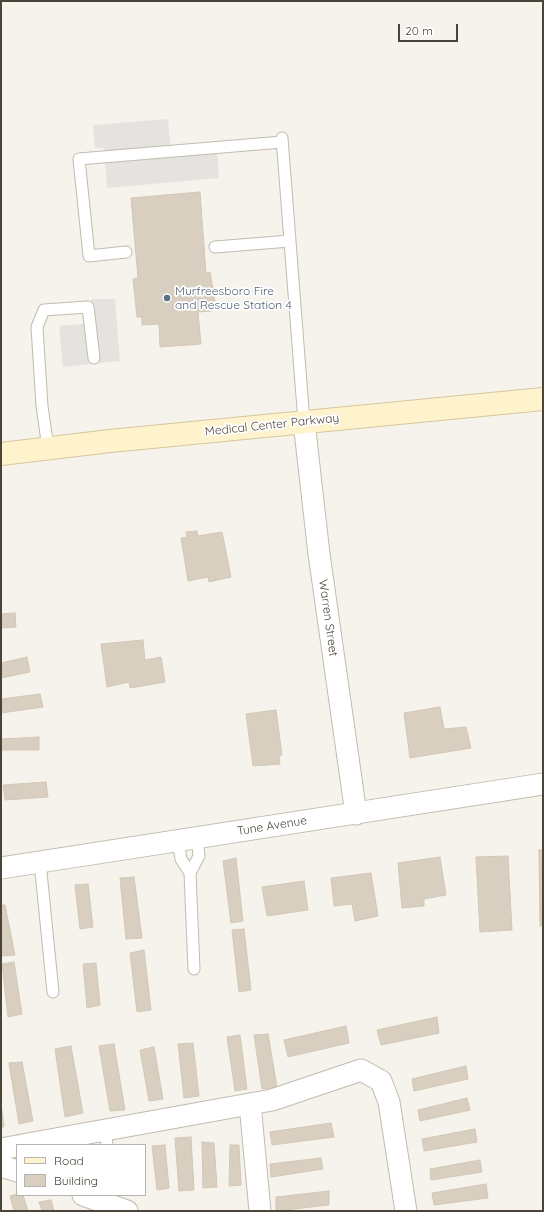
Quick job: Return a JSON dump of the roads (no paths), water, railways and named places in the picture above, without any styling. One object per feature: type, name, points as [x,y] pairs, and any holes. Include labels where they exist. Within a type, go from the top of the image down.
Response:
[{"type":"main road","name":"Medical Center Parkway","points":[[1,454],[304,422],[543,399]]},
{"type":"street","name":"Warren Street","points":[[304,422],[319,554],[356,814]]},
{"type":"street","name":"Tune Avenue","points":[[1,868],[543,784]]},
{"type":"street","points":[[34,1144],[106,1138],[272,1100],[361,1070],[381,1081],[389,1102],[406,1211]]},
{"type":"street","points":[[250,1104],[260,1211]]},
{"type":"street","points":[[1,1149],[16,1146]]},
{"type":"street","points":[[1,1166],[16,1171]]},
{"type":"street","points":[[87,1196],[118,1204]]},
{"type":"lane","points":[[126,252],[89,256],[79,160],[282,140],[304,422]]},
{"type":"lane","points":[[215,247],[290,241]]},
{"type":"lane","points":[[48,448],[42,406],[37,327],[44,310],[88,307],[94,358]]},
{"type":"lane","points":[[187,839],[181,859],[190,873]]},
{"type":"lane","points":[[187,839],[198,856],[190,873],[194,969]]},
{"type":"lane","points":[[40,862],[53,992]]},
{"type":"place","name":"Murfreesboro Fire and Rescue Station 4","points":[[167,298]]}]
